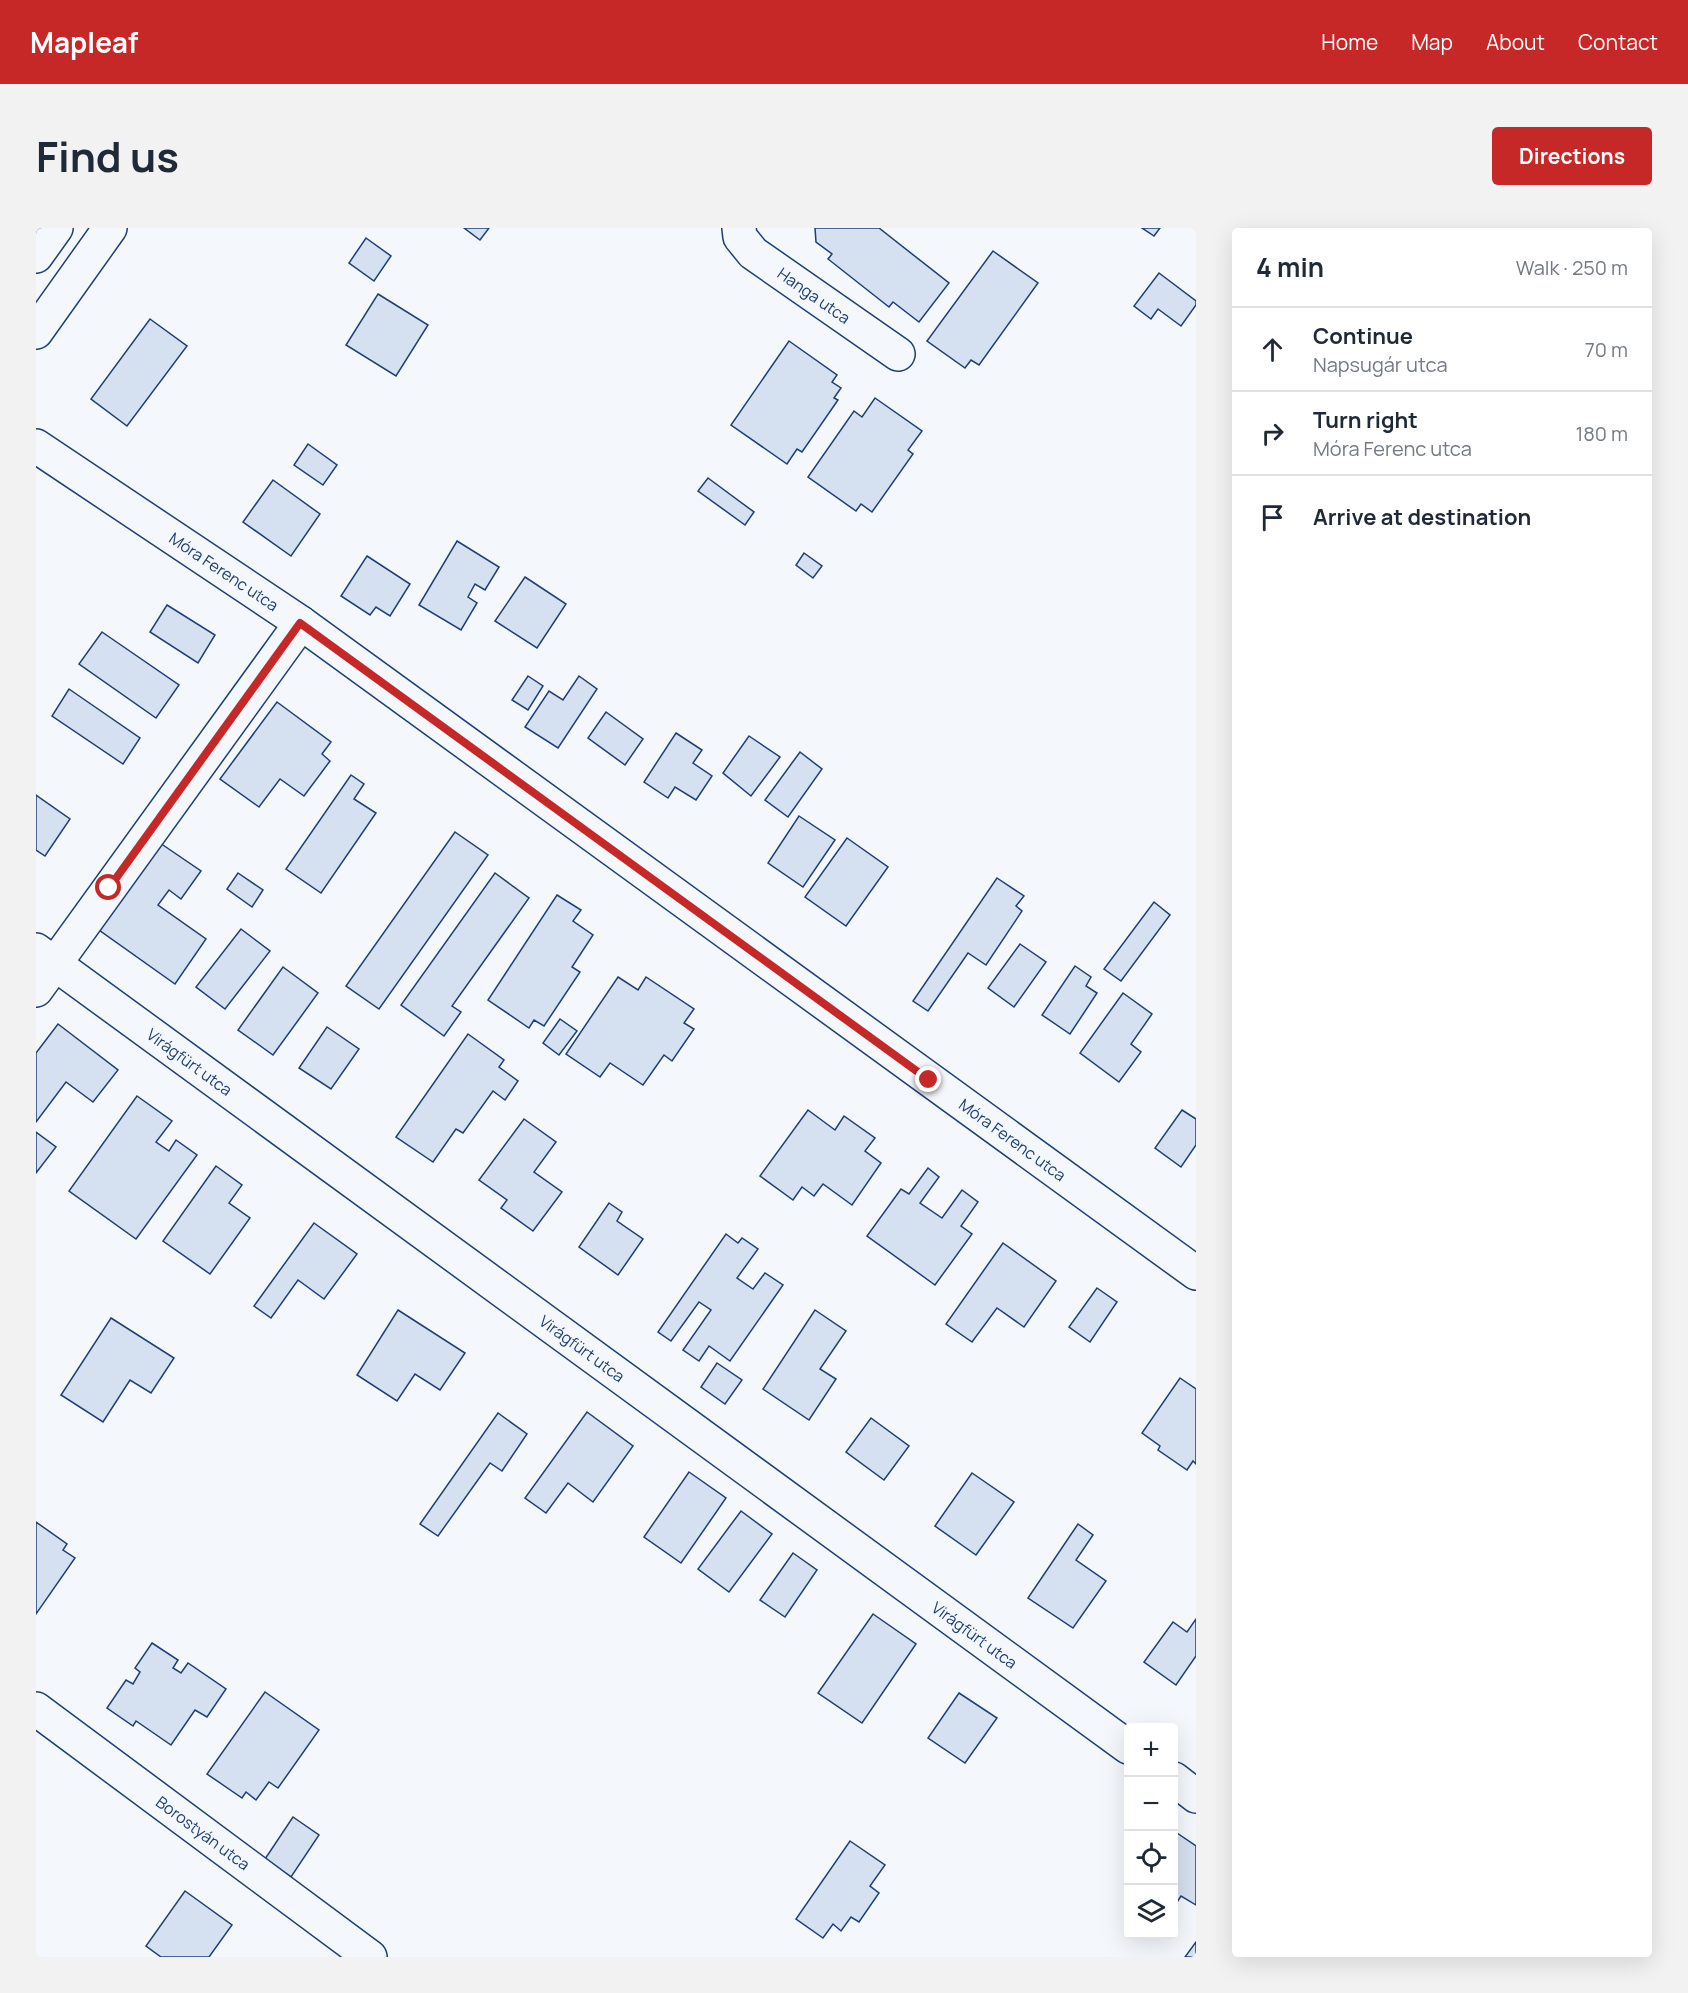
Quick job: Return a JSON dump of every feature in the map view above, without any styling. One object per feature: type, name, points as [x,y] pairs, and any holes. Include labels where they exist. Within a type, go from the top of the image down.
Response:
[{"type":"street","points":[[36,256],[56,228]]},
{"type":"street","points":[[36,332],[110,228]]},
{"type":"street","name":"Hanga utca","points":[[739,228],[740,237],[753,253],[898,354]]},
{"type":"street","name":"Móra Ferenc utca","points":[[36,446],[300,623],[1196,1273]]},
{"type":"street","points":[[36,990],[45,957],[300,623]]},
{"type":"street","name":"Virágfürt utca","points":[[45,957],[1124,1744]]},
{"type":"street","name":"Borostyán utca","points":[[36,1709],[370,1957]]},
{"type":"street","points":[[1178,1783],[1196,1796]]},
{"type":"building","points":[[464,228],[489,228],[480,240]]},
{"type":"building","points":[[815,228],[879,228],[949,283],[919,322],[893,302],[889,307],[828,259],[832,254],[816,242]]},
{"type":"building","points":[[1142,228],[1160,228],[1154,236]]},
{"type":"building","points":[[366,238],[391,256],[374,281],[349,263]]},
{"type":"building","points":[[993,251],[1038,283],[979,365],[971,360],[965,368],[927,341]]},
{"type":"building","points":[[1159,273],[1196,301],[1196,305],[1181,326],[1158,309],[1151,319],[1134,306]]},
{"type":"building","points":[[378,294],[428,325],[396,376],[346,345]]},
{"type":"building","points":[[150,319],[187,346],[127,426],[91,399]]},
{"type":"building","points":[[789,341],[837,375],[832,382],[841,388],[834,398],[838,400],[802,452],[797,449],[787,464],[731,425]]},
{"type":"building","points":[[875,398],[922,431],[908,450],[913,454],[872,512],[861,504],[856,511],[808,477],[854,411],[862,417]]},
{"type":"building","points":[[308,444],[337,465],[323,485],[294,465]]},
{"type":"building","points":[[708,478],[754,512],[745,525],[698,491]]},
{"type":"building","points":[[273,480],[320,514],[291,556],[243,522]]},
{"type":"building","points":[[457,541],[499,567],[485,590],[475,584],[468,597],[477,603],[461,630],[419,605]]},
{"type":"building","points":[[804,553],[822,566],[813,578],[796,565]]},
{"type":"building","points":[[367,556],[410,584],[390,616],[376,607],[370,615],[341,596]]},
{"type":"building","points":[[525,577],[566,604],[537,648],[495,621]]},
{"type":"building","points":[[167,605],[215,635],[198,663],[150,632]]},
{"type":"building","points":[[102,632],[179,685],[156,718],[79,664]]},
{"type":"building","points":[[528,676],[543,686],[528,710],[512,700]]},
{"type":"building","points":[[579,676],[597,689],[558,748],[525,727],[549,691],[563,700]]},
{"type":"building","points":[[69,689],[140,738],[123,764],[52,716]]},
{"type":"building","points":[[277,702],[331,742],[322,754],[330,761],[304,796],[280,779],[259,807],[220,779]]},
{"type":"building","points":[[606,712],[643,739],[625,765],[588,738]]},
{"type":"building","points":[[676,733],[702,750],[693,763],[712,776],[696,800],[675,787],[668,798],[644,782]]},
{"type":"building","points":[[749,736],[780,757],[751,796],[723,773]]},
{"type":"building","points":[[800,752],[822,769],[788,817],[765,800]]},
{"type":"building","points":[[351,775],[364,784],[354,799],[376,813],[321,893],[286,869]]},
{"type":"building","points":[[36,795],[70,819],[45,856],[36,850]]},
{"type":"building","points":[[799,816],[835,840],[803,887],[768,863]]},
{"type":"building","points":[[455,832],[488,855],[379,1009],[346,986]]},
{"type":"building","points":[[847,838],[888,867],[846,926],[805,897]]},
{"type":"building","points":[[160,843],[201,871],[181,899],[169,890],[158,905],[206,939],[175,984],[99,930]]},
{"type":"building","points":[[238,873],[263,890],[252,907],[227,889]]},
{"type":"building","points":[[495,873],[529,898],[452,1006],[461,1012],[444,1036],[401,1005]]},
{"type":"building","points":[[997,878],[1024,896],[1016,906],[1022,911],[986,965],[968,953],[928,1011],[913,1001]]},
{"type":"building","points":[[557,895],[581,910],[573,921],[593,935],[572,967],[580,972],[544,1026],[534,1020],[529,1028],[488,1000]]},
{"type":"building","points":[[1154,902],[1170,915],[1121,981],[1104,969]]},
{"type":"building","points":[[241,929],[270,951],[225,1009],[196,987]]},
{"type":"building","points":[[1020,944],[1046,962],[1014,1007],[988,988]]},
{"type":"building","points":[[1075,966],[1091,977],[1086,986],[1097,993],[1070,1034],[1042,1015]]},
{"type":"building","points":[[283,967],[318,993],[273,1055],[238,1030]]},
{"type":"building","points":[[618,977],[638,990],[646,977],[694,1009],[684,1023],[694,1029],[672,1061],[664,1055],[643,1085],[610,1063],[600,1077],[566,1054]]},
{"type":"building","points":[[1123,993],[1152,1014],[1131,1044],[1141,1052],[1119,1082],[1080,1053]]},
{"type":"building","points":[[560,1019],[577,1031],[559,1055],[543,1043]]},
{"type":"building","points":[[58,1024],[118,1070],[93,1102],[66,1082],[36,1122],[36,1053]]},
{"type":"building","points":[[327,1027],[359,1049],[331,1089],[299,1068]]},
{"type":"building","points":[[468,1034],[504,1060],[499,1067],[518,1081],[505,1100],[493,1091],[463,1133],[456,1129],[433,1162],[396,1137]]},
{"type":"building","points":[[137,1096],[172,1121],[156,1142],[169,1151],[176,1140],[197,1155],[136,1239],[69,1191]]},
{"type":"building","points":[[808,1110],[835,1130],[844,1116],[875,1138],[865,1151],[881,1163],[852,1205],[823,1184],[814,1196],[802,1187],[793,1200],[760,1176]]},
{"type":"building","points":[[1182,1110],[1196,1119],[1196,1145],[1181,1167],[1155,1148]]},
{"type":"building","points":[[524,1119],[556,1142],[534,1172],[562,1192],[533,1231],[501,1208],[507,1200],[479,1180]]},
{"type":"building","points":[[36,1132],[56,1147],[36,1173]]},
{"type":"building","points":[[216,1166],[242,1185],[229,1203],[250,1218],[210,1274],[163,1241]]},
{"type":"building","points":[[928,1168],[939,1177],[920,1203],[942,1218],[962,1190],[978,1202],[961,1226],[972,1234],[935,1285],[867,1236],[901,1189],[909,1194]]},
{"type":"building","points":[[609,1203],[622,1212],[617,1221],[643,1239],[618,1275],[579,1247]]},
{"type":"building","points":[[314,1223],[357,1254],[324,1299],[298,1280],[271,1318],[254,1306]]},
{"type":"building","points":[[726,1234],[738,1243],[742,1238],[758,1249],[737,1278],[753,1289],[765,1273],[783,1285],[730,1361],[709,1346],[699,1361],[683,1350],[711,1310],[699,1302],[671,1341],[658,1332]]},
{"type":"building","points":[[1003,1243],[1056,1281],[1024,1327],[997,1308],[972,1342],[946,1324]]},
{"type":"building","points":[[1097,1288],[1117,1302],[1090,1342],[1069,1327]]},
{"type":"building","points":[[398,1310],[465,1353],[440,1390],[415,1374],[397,1401],[357,1375]]},
{"type":"building","points":[[815,1310],[846,1331],[820,1369],[836,1379],[809,1420],[763,1389]]},
{"type":"building","points":[[111,1318],[174,1358],[151,1393],[130,1380],[103,1422],[61,1395]]},
{"type":"building","points":[[717,1363],[742,1380],[725,1404],[701,1387]]},
{"type":"building","points":[[1180,1378],[1196,1389],[1196,1464],[1193,1461],[1187,1470],[1158,1450],[1160,1446],[1142,1433]]},
{"type":"building","points":[[587,1412],[633,1446],[593,1502],[568,1483],[546,1513],[525,1498]]},
{"type":"building","points":[[498,1413],[527,1434],[502,1471],[490,1463],[438,1536],[420,1524]]},
{"type":"building","points":[[871,1418],[909,1446],[884,1480],[846,1452]]},
{"type":"building","points":[[689,1472],[726,1498],[681,1563],[644,1537]]},
{"type":"building","points":[[972,1473],[1014,1502],[976,1555],[935,1526]]},
{"type":"building","points":[[741,1511],[772,1534],[729,1592],[698,1569]]},
{"type":"building","points":[[36,1522],[67,1544],[63,1550],[75,1558],[36,1614]]},
{"type":"building","points":[[1078,1524],[1093,1535],[1076,1560],[1106,1581],[1073,1628],[1028,1598]]},
{"type":"building","points":[[793,1553],[817,1570],[785,1617],[760,1600]]},
{"type":"building","points":[[873,1614],[916,1644],[862,1723],[818,1693]]},
{"type":"building","points":[[1196,1619],[1196,1656],[1176,1685],[1144,1662],[1173,1622],[1187,1632]]},
{"type":"building","points":[[152,1643],[178,1660],[173,1668],[181,1673],[188,1663],[226,1689],[207,1717],[195,1710],[171,1745],[136,1721],[133,1726],[107,1708],[126,1680],[133,1684],[140,1672],[135,1668]]},
{"type":"building","points":[[265,1692],[319,1730],[278,1788],[269,1782],[256,1800],[246,1792],[242,1798],[207,1774]]},
{"type":"building","points":[[959,1693],[997,1718],[965,1763],[928,1738]]},
{"type":"building","points":[[293,1817],[319,1835],[291,1877],[265,1859]]},
{"type":"building","points":[[1178,1834],[1196,1846],[1196,1905],[1181,1896],[1178,1901]]},
{"type":"building","points":[[850,1841],[885,1865],[870,1886],[879,1893],[859,1922],[851,1917],[841,1931],[833,1924],[823,1938],[796,1919]]},
{"type":"building","points":[[185,1891],[232,1925],[209,1957],[161,1957],[146,1946]]},
{"type":"building","points":[[1196,1942],[1196,1957],[1185,1957]]},
{"type":"route","points":[[109,888],[300,623],[929,1080]]}]
